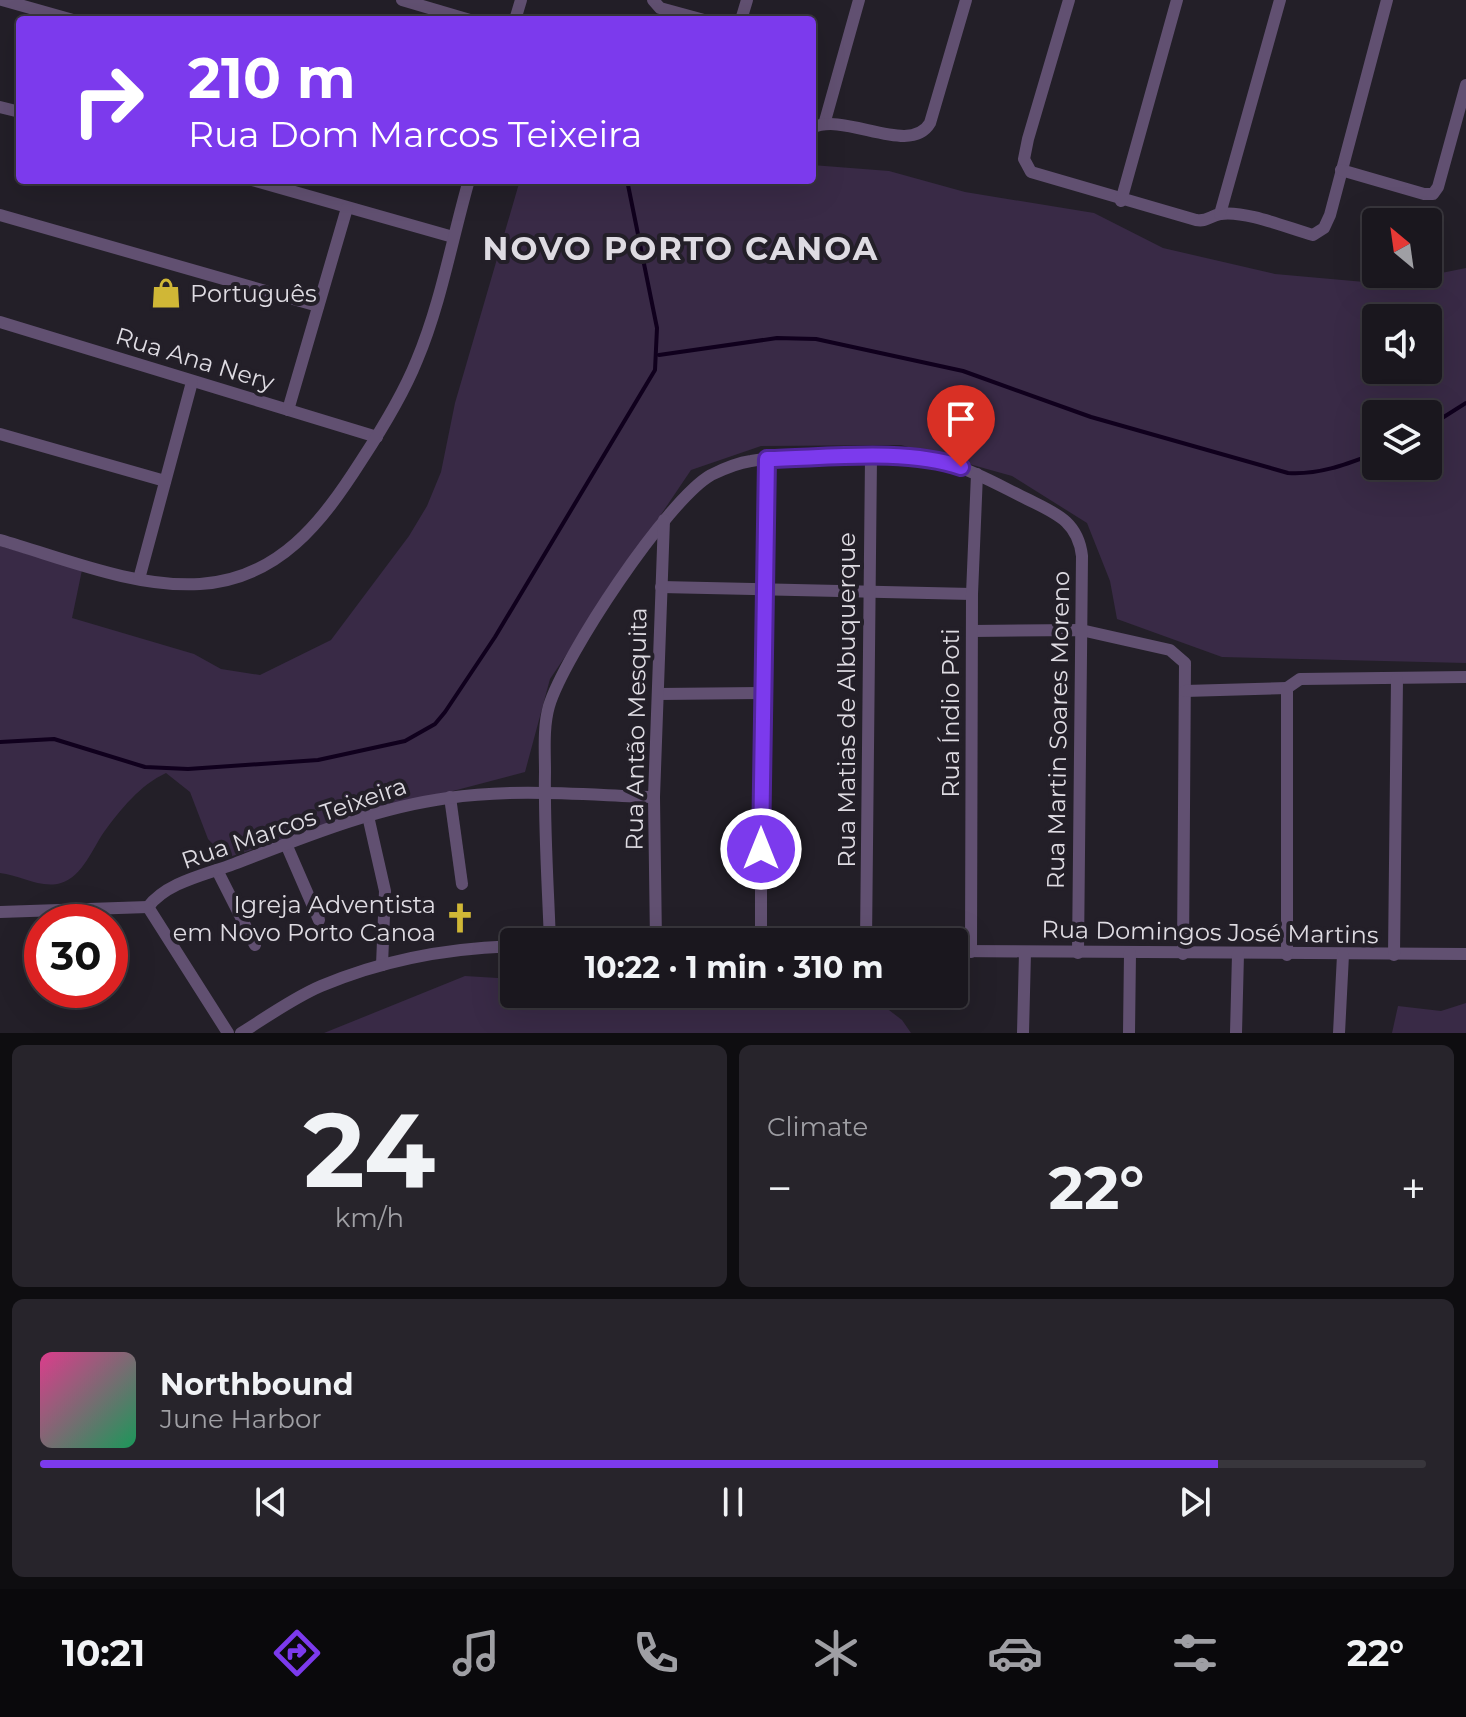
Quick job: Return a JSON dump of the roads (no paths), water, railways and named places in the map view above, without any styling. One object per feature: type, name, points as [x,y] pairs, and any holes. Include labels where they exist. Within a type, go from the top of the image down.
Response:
[{"type":"street","points":[[2,0],[59,16]]},
{"type":"street","points":[[402,0],[456,16]]},
{"type":"street","points":[[653,0],[665,10],[688,16]]},
{"type":"street","points":[[825,121],[859,0]]},
{"type":"street","points":[[816,126],[825,121],[909,137],[923,133],[930,123],[966,0]]},
{"type":"street","points":[[1069,0],[1024,159],[1028,169],[1040,176],[1121,201],[1203,221],[1220,214],[1256,218],[1308,234],[1317,234],[1324,228],[1387,0]]},
{"type":"street","points":[[1121,201],[1177,0]]},
{"type":"street","points":[[1220,214],[1280,0]]},
{"type":"street","points":[[1341,170],[1433,194],[1462,117],[1466,85]]},
{"type":"street","points":[[266,184],[453,237]]},
{"type":"street","points":[[0,540],[139,579],[203,584],[245,575],[282,556],[318,525],[377,437],[417,361],[468,184]]},
{"type":"street","points":[[288,410],[347,208]]},
{"type":"street","points":[[0,215],[318,306]]},
{"type":"street","name":"Rua Ana Nery","points":[[0,322],[377,437]]},
{"type":"street","points":[[139,579],[192,382]]},
{"type":"street","points":[[0,434],[165,481]]},
{"type":"street","points":[[550,928],[545,794],[547,720],[560,680],[664,517],[695,486],[711,475],[733,466],[767,459],[871,457],[934,460],[977,474]]},
{"type":"street","name":"Rua Matias de Albuquerque","points":[[866,928],[867,592],[871,457]]},
{"type":"street","points":[[761,928],[761,693],[767,459]]},
{"type":"street","name":"Rua Martin Soares Moreno","points":[[977,474],[1065,518],[1078,535],[1082,556],[1078,953]]},
{"type":"street","name":"Rua Índio Poti","points":[[971,952],[972,594],[977,474]]},
{"type":"street","name":"Rua Antão Mesquita","points":[[656,928],[654,797],[664,517]]},
{"type":"street","points":[[661,587],[972,594]]},
{"type":"street","points":[[972,631],[1081,630],[1170,650],[1185,663],[1183,954]]},
{"type":"street","points":[[1185,691],[1287,688],[1300,679],[1466,677]]},
{"type":"street","points":[[1394,955],[1397,679]]},
{"type":"street","points":[[1287,688],[1287,955]]},
{"type":"street","points":[[658,694],[761,693]]},
{"type":"street","name":"Rua Marcos Teixeira","points":[[148,907],[171,888],[286,844],[368,816],[450,797],[545,794],[654,797]]},
{"type":"street","points":[[450,797],[462,884]]},
{"type":"street","points":[[368,816],[385,891],[382,965]]},
{"type":"street","points":[[286,844],[319,920]]},
{"type":"street","points":[[217,870],[255,945]]},
{"type":"street","points":[[0,912],[148,907],[228,1033]]},
{"type":"street","points":[[241,1033],[320,986],[382,965],[454,949],[500,947]]},
{"type":"street","name":"Rua Domingos José Martins","points":[[968,952],[1466,954]]},
{"type":"street","points":[[1023,1033],[1025,952]]},
{"type":"street","points":[[1129,1033],[1130,953]]},
{"type":"street","points":[[1236,1033],[1238,954]]},
{"type":"street","points":[[1339,1033],[1343,955]]},
{"type":"waterway","points":[[0,742],[54,739],[145,767],[188,769],[318,760],[405,741],[435,724],[495,637],[655,370],[657,328],[628,184]]},
{"type":"waterway","points":[[659,355],[777,338],[816,339],[963,371],[1091,417],[1288,473],[1322,470],[1362,458]]},
{"type":"waterway","points":[[1442,418],[1466,403]]},
{"type":"place","name":"Português","points":[[166,293]]},
{"type":"place","name":"Igreja Adventista em Novo Porto Canoa","points":[[460,918]]},
{"type":"district","name":"NOVO PORTO CANOA","points":[[681,248]]}]
